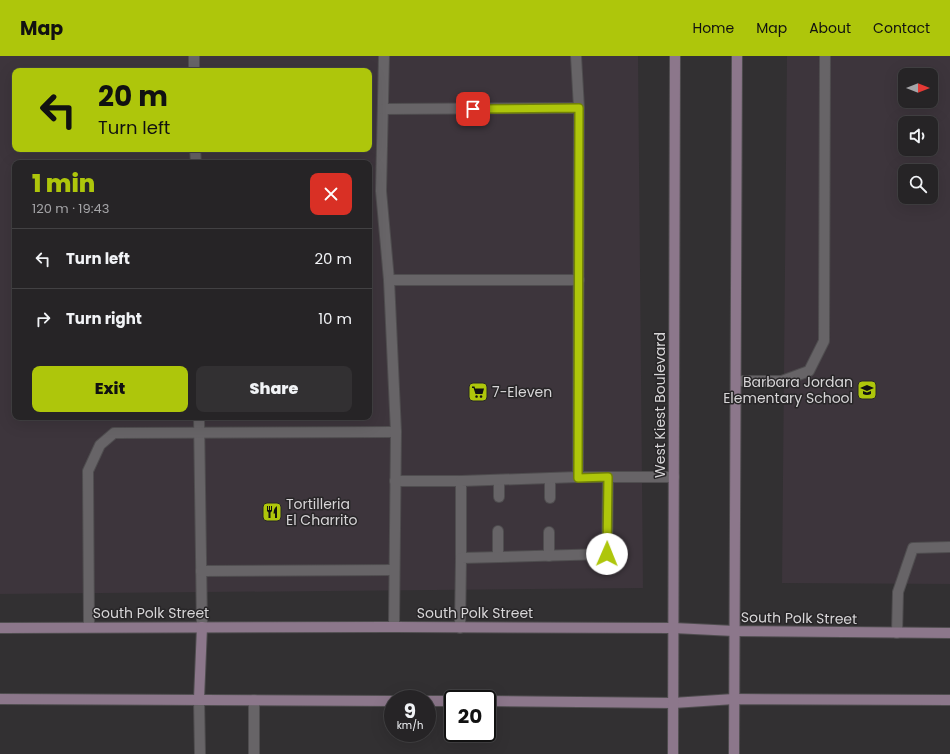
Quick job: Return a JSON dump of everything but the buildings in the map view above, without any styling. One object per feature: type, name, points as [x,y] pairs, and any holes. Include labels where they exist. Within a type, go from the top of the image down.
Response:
[{"type":"main road","name":"West Kiest Boulevard","points":[[673,754],[674,56]]},
{"type":"main road","points":[[734,754],[737,56]]},
{"type":"main road","points":[[199,699],[202,627]]},
{"type":"main road","name":"South Polk Street","points":[[0,628],[674,628],[734,632],[950,633]]},
{"type":"main road","points":[[0,699],[384,701]]},
{"type":"main road","points":[[496,701],[673,703],[734,699],[950,700]]},
{"type":"lane","points":[[194,56],[194,68]]},
{"type":"lane","points":[[384,56],[381,191],[390,280],[396,432],[394,627]]},
{"type":"lane","points":[[576,56],[579,108],[578,478]]},
{"type":"lane","points":[[736,382],[782,381],[809,371],[824,341],[825,56]]},
{"type":"lane","points":[[383,109],[579,108]]},
{"type":"lane","points":[[390,280],[579,280]]},
{"type":"lane","points":[[199,420],[202,627]]},
{"type":"lane","points":[[89,627],[88,471],[100,445],[114,432],[396,432]]},
{"type":"lane","points":[[462,558],[607,554],[608,477]]},
{"type":"lane","points":[[395,481],[674,477]]},
{"type":"lane","points":[[550,478],[550,498]]},
{"type":"lane","points":[[499,480],[499,497]]},
{"type":"lane","points":[[460,628],[462,481]]},
{"type":"lane","points":[[498,531],[498,557]]},
{"type":"lane","points":[[549,532],[549,556]]},
{"type":"lane","points":[[897,633],[898,592],[913,548],[950,547]]},
{"type":"lane","points":[[201,571],[394,570]]},
{"type":"lane","points":[[199,699],[200,754]]},
{"type":"lane","points":[[254,700],[254,754]]},
{"type":"shaded area","points":[[0,56],[638,56],[643,588],[0,594]]},
{"type":"shaded area","name":"Barbara Jordan Elementary School","points":[[787,56],[950,56],[950,584],[782,583]]},
{"type":"place","name":"Barbara Jordan Elementary School","points":[[867,390]]},
{"type":"place","name":"7-Eleven","points":[[478,392]]},
{"type":"place","name":"Tortilleria El Charrito","points":[[272,512]]},
{"type":"route","points":[[473,109],[579,108],[578,478],[608,477],[607,554]]}]
